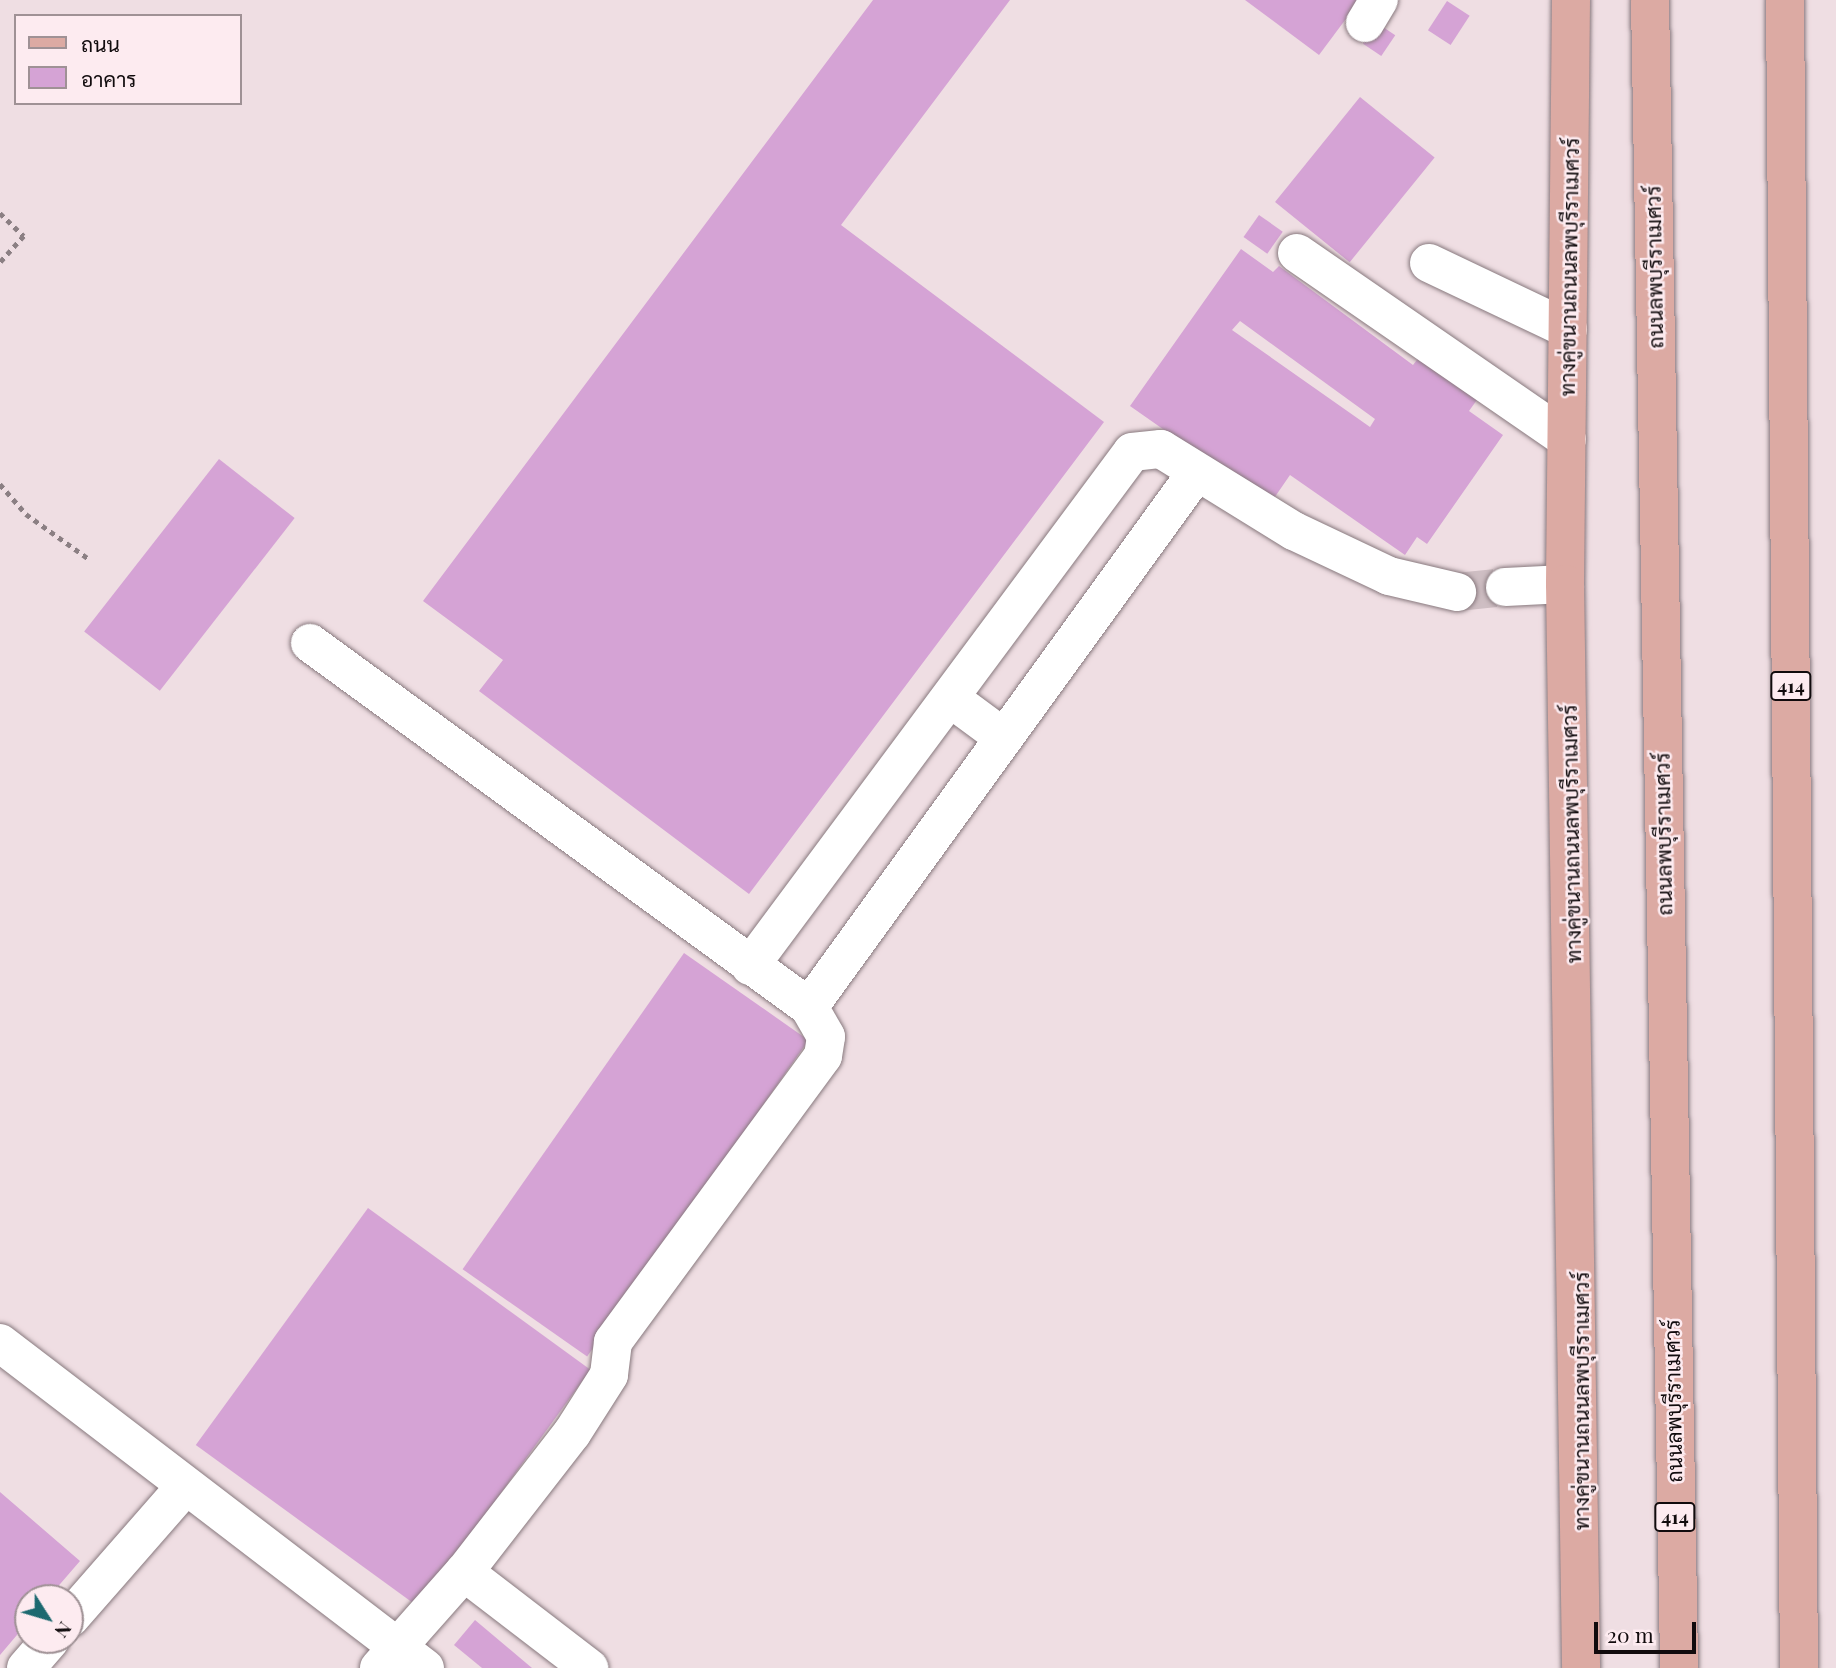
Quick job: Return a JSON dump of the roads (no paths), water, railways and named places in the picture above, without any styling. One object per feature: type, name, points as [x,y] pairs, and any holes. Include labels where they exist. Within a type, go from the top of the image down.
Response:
[{"type":"main road","name":"ทางคู่ขนานถนนลพบุรีราเมศวร์","points":[[1571,0],[1565,584],[1581,1668]]},
{"type":"main road","points":[[1641,0],[1650,61]]},
{"type":"main road","name":"ถนนลพบุรีราเมศวร์","points":[[1650,0],[1671,1367],[1679,1668]]},
{"type":"main road","name":"414","points":[[1787,0],[1785,41],[1799,1668]]},
{"type":"street","points":[[1297,253],[1567,439]]},
{"type":"street","points":[[1429,263],[1568,329]]},
{"type":"street","points":[[750,966],[1132,452],[1161,449],[1294,531],[1390,576],[1457,592]]},
{"type":"street","points":[[809,1007],[1196,473]]},
{"type":"street","points":[[1505,587],[1565,584]]},
{"type":"street","points":[[0,1343],[400,1661],[603,1386],[613,1342],[823,1056],[825,1037],[809,1007],[310,643]]},
{"type":"street","points":[[950,698],[1004,738]]},
{"type":"street","points":[[84,1602],[184,1489]]},
{"type":"street","points":[[464,1572],[589,1668]]},
{"type":"street","points":[[26,1668],[38,1654]]},
{"type":"tunnel","points":[[1457,592],[1505,587]]}]
